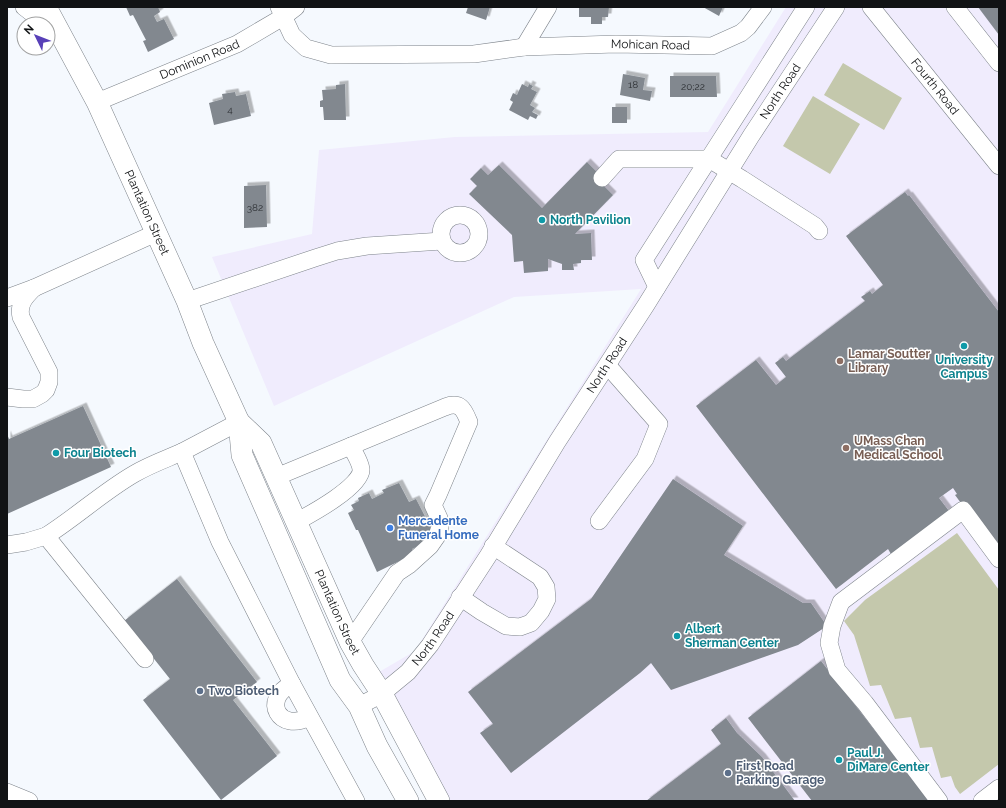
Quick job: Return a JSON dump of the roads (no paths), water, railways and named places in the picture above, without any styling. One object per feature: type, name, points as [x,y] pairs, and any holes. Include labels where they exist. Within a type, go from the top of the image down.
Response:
[{"type":"main road","name":"Plantation Street","points":[[56,35],[97,102],[187,301],[203,343],[239,422],[242,455],[340,680],[359,706],[378,746],[408,801]]},
{"type":"main road","name":"Plantation Street","points":[[239,422],[261,443],[350,642],[382,694],[439,801]]},
{"type":"street","points":[[24,7],[36,16]]},
{"type":"street","points":[[524,47],[548,7]]},
{"type":"street","name":"Mohican Road","points":[[286,10],[292,35],[306,48],[331,55],[474,54],[524,47],[616,44],[712,46],[741,33],[748,27],[763,7]]},
{"type":"street","points":[[657,287],[644,260],[806,7]]},
{"type":"street","name":"North Road","points":[[359,706],[382,694],[408,672],[430,645],[557,442],[608,366],[729,171],[836,7]]},
{"type":"street","name":"Fourth Road","points":[[871,7],[999,166]]},
{"type":"street","points":[[956,7],[999,63]]},
{"type":"street","name":"Dominion Road","points":[[97,102],[237,44],[251,37],[286,10]]},
{"type":"street","points":[[602,178],[619,159],[709,159],[815,226],[819,232]]},
{"type":"street","points":[[8,295],[34,288],[156,233]]},
{"type":"street","points":[[187,301],[338,251],[367,246],[442,241]]},
{"type":"street","points":[[7,397],[33,399],[42,394],[48,386],[49,372],[21,317],[20,312],[24,298],[34,288]]},
{"type":"street","points":[[599,521],[645,459],[659,424],[608,366]]},
{"type":"street","points":[[276,477],[451,405],[457,405],[465,411],[469,422],[433,504],[440,527],[437,536],[430,546],[409,565],[397,573],[350,642]]},
{"type":"street","points":[[7,545],[26,542],[46,536],[113,487],[135,473],[182,452],[239,422]]},
{"type":"street","points":[[296,522],[322,508],[344,492],[360,474],[361,469],[351,446]]},
{"type":"street","points":[[182,452],[220,542],[309,717],[356,801]]},
{"type":"street","points":[[939,801],[865,703],[836,670],[829,644],[832,626],[841,602],[963,510],[997,556]]},
{"type":"street","points":[[46,536],[145,659]]},
{"type":"street","points":[[460,597],[506,626],[520,627],[531,623],[541,612],[547,599],[546,587],[540,577],[493,546]]},
{"type":"street","points":[[292,684],[284,688],[278,696],[275,703],[276,710],[284,719],[295,722],[302,721],[309,717]]},
{"type":"street","points":[[982,801],[999,788]]},
{"type":"place","name":"North Pavilion","points":[[542,220]]},
{"type":"place","name":"University Campus","points":[[964,346]]},
{"type":"place","name":"Lamar Soutter Library","points":[[840,361]]},
{"type":"place","name":"UMass Chan Medical School","points":[[846,448]]},
{"type":"place","name":"Four Biotech","points":[[56,453]]},
{"type":"place","name":"Mercadente Funeral Home","points":[[390,528]]},
{"type":"place","name":"Albert Sherman Center","points":[[677,636]]},
{"type":"place","name":"Two Biotech","points":[[200,691]]},
{"type":"place","name":"Paul J. DiMare Center","points":[[839,760]]},
{"type":"place","name":"First Road Parking Garage","points":[[728,773]]}]
